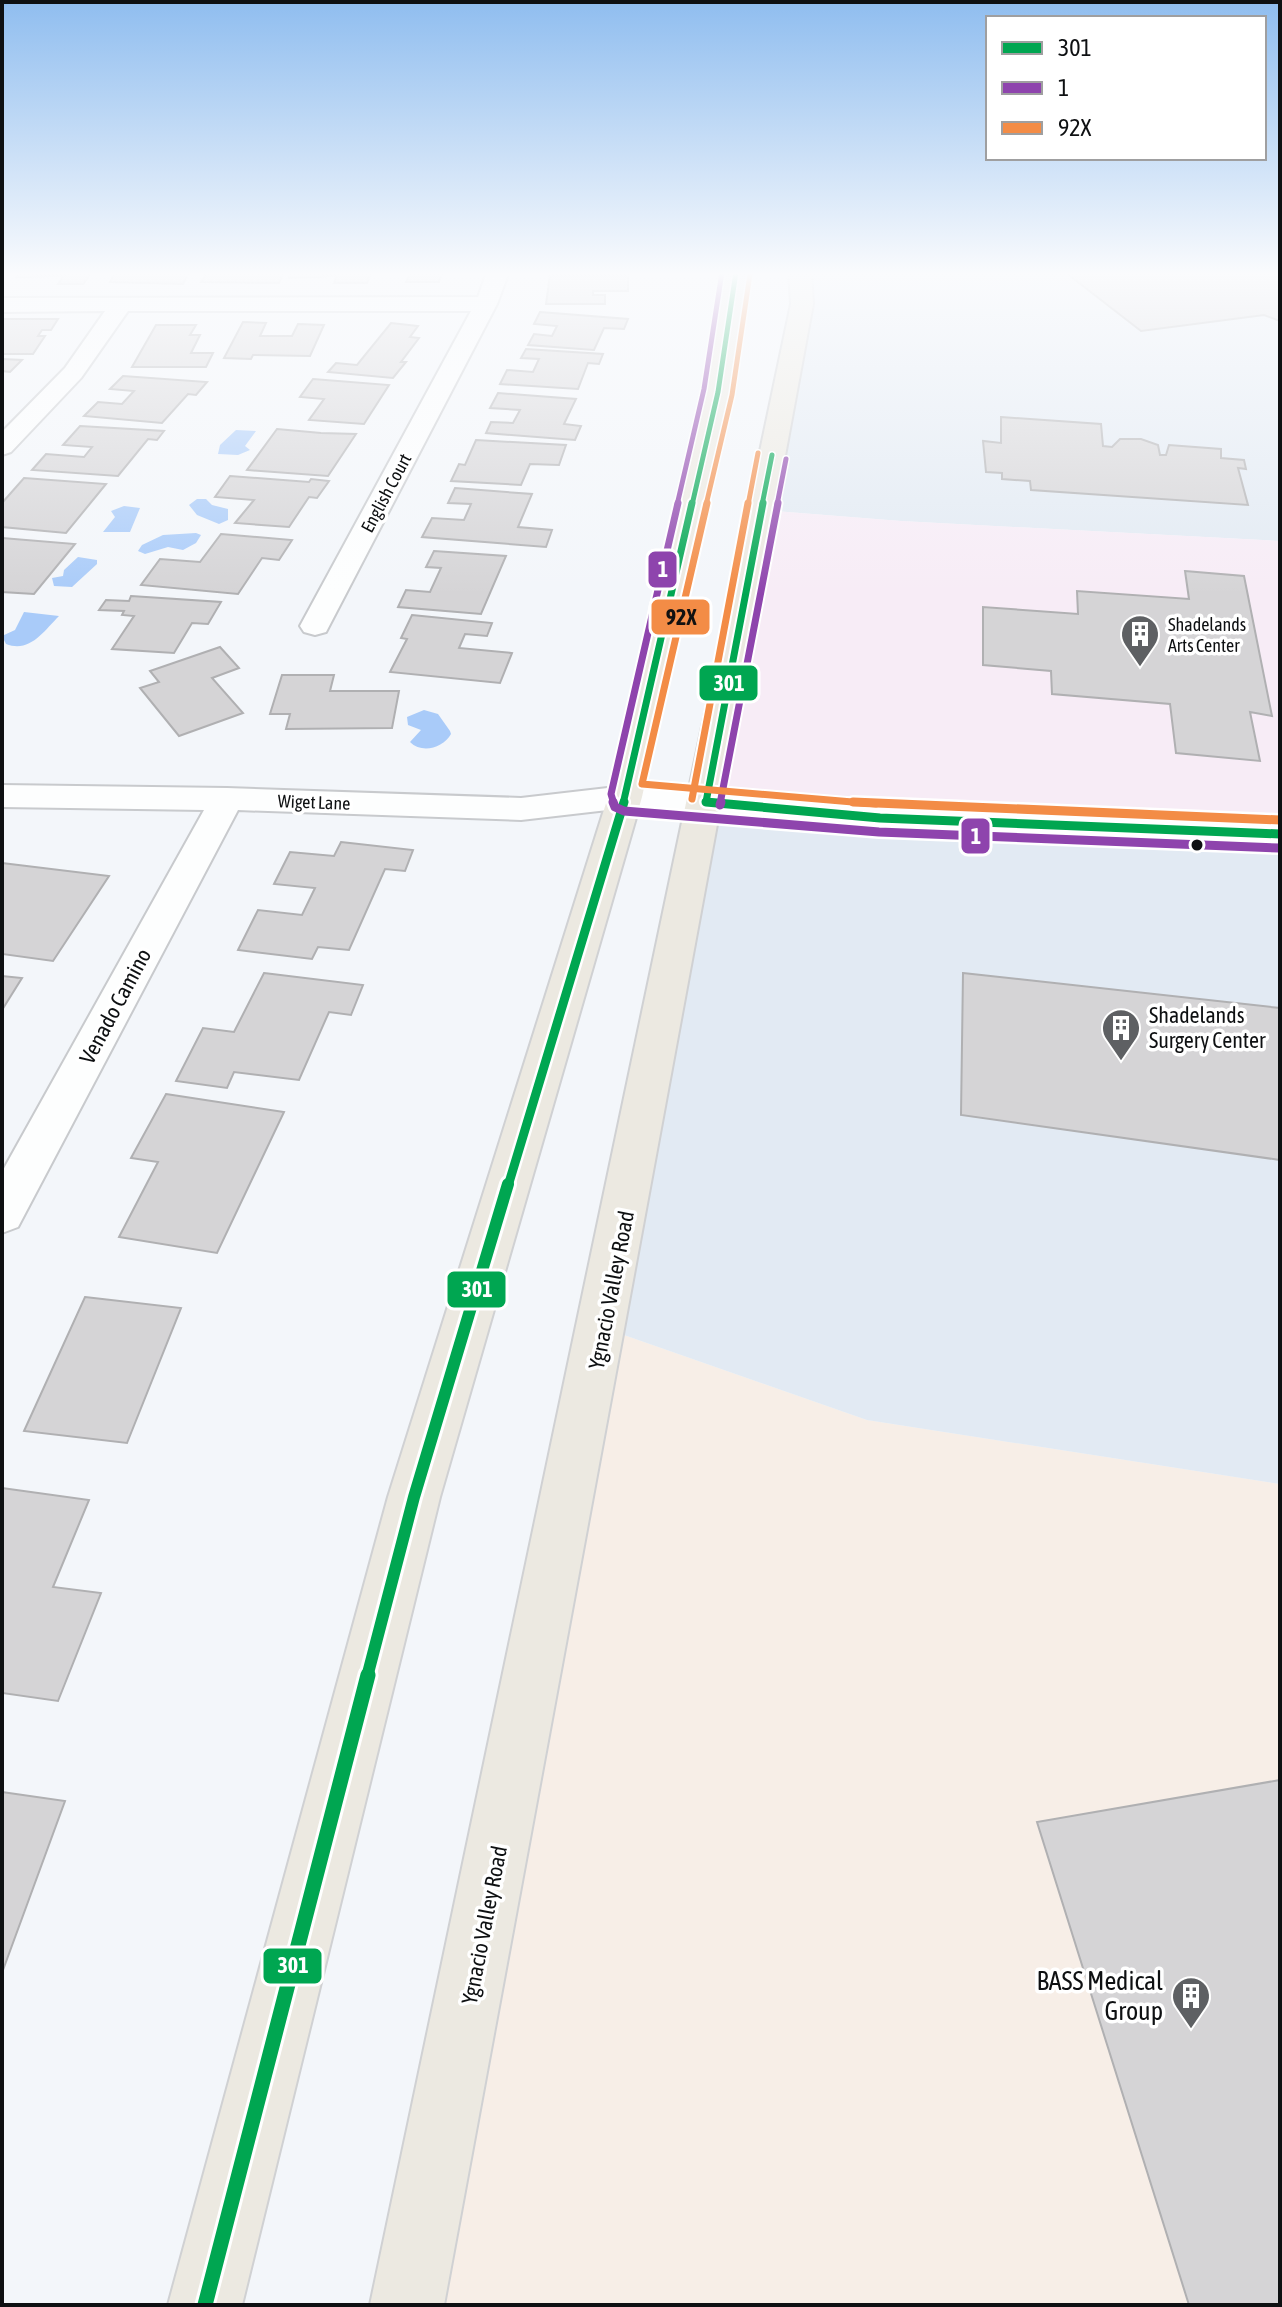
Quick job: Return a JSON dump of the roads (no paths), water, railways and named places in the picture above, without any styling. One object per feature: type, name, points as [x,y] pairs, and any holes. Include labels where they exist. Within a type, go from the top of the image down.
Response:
[{"type":"highway","points":[[205,2305],[414,1497],[625,797],[720,380]]},
{"type":"highway","name":"Ygnacio Valley Road","points":[[407,2305],[604,1328],[787,380]]},
{"type":"street","points":[[2,447],[67,380]]},
{"type":"street","name":"English Court","points":[[315,626],[446,380]]},
{"type":"street","name":"Wiget Lane","points":[[2,796],[227,799],[521,809],[625,797],[880,818],[1280,834]]},
{"type":"street","name":"Venado Camino","points":[[2,1214],[227,799]]},
{"type":"water","points":[[236,430],[256,431],[245,446],[250,450],[238,455],[218,454],[220,445]]},
{"type":"water","points":[[197,499],[206,499],[212,505],[228,509],[228,520],[219,524],[197,515],[189,505]]},
{"type":"water","points":[[124,506],[140,508],[130,532],[103,532],[115,517],[111,511]]},
{"type":"water","points":[[163,535],[201,535],[196,543],[183,550],[168,547],[145,554],[138,551],[142,545]]},
{"type":"water","points":[[78,557],[97,560],[97,564],[72,587],[54,586],[52,578],[63,576],[64,570]]},
{"type":"water","points":[[24,612],[59,616],[29,643],[22,646],[6,644],[2,636],[15,630]]},
{"type":"water","points":[[424,710],[438,714],[451,734],[443,743],[432,748],[420,748],[410,742],[421,730],[408,725],[407,717]]},
{"type":"place","name":"Shadelands Arts Center","points":[[1140,668]]},
{"type":"place","name":"Shadelands Surgery Center","points":[[1121,1062]]},
{"type":"place","name":"BASS Medical Group","points":[[1191,2030]]}]
